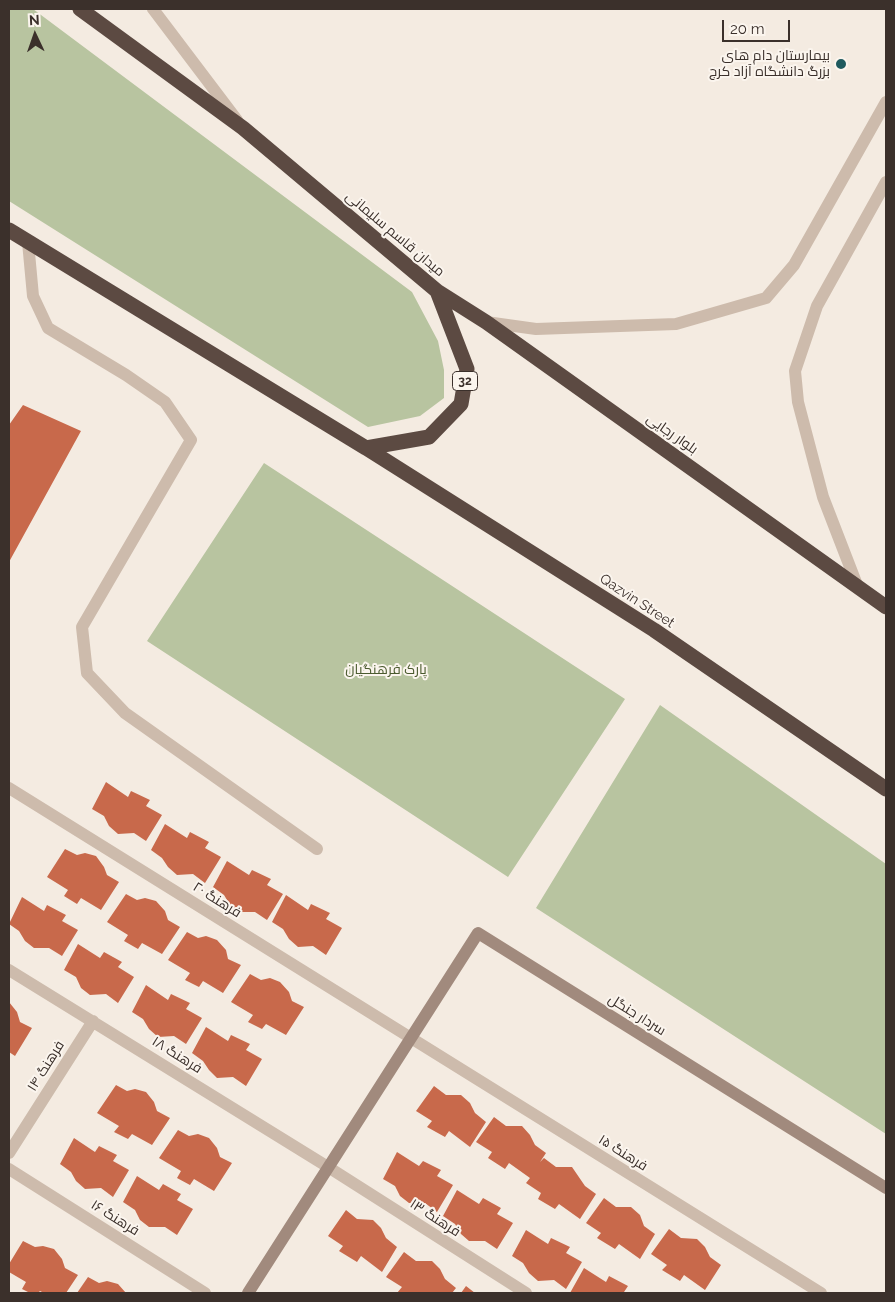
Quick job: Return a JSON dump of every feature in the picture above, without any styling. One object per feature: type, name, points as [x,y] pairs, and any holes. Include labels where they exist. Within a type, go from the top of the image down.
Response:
[{"type":"highway","name":"میدان قاسم سلیمانی","points":[[80,9],[243,128],[438,291],[467,369],[461,404],[429,436],[366,448]]},
{"type":"highway","points":[[9,230],[366,448]]},
{"type":"highway","name":"بلوار رجایی","points":[[438,291],[486,322],[886,607]]},
{"type":"highway","name":"Qazvin Street","points":[[366,448],[654,630],[886,789]]},
{"type":"street","points":[[153,9],[243,128]]},
{"type":"street","points":[[486,322],[536,330],[676,324],[766,298],[794,266],[886,102]]},
{"type":"street","points":[[857,585],[823,497],[798,402],[795,370],[817,306],[886,182]]},
{"type":"street","points":[[28,242],[33,296],[48,328],[126,375],[165,402],[191,440],[82,627],[87,673],[125,713],[317,849]]},
{"type":"street","name":"فرهنگ ۲۰","points":[[9,788],[410,1038]]},
{"type":"street","name":"سردار جنگل","points":[[410,1038],[478,933],[886,1188]]},
{"type":"street","name":"فرهنگ ۱۸","points":[[9,970],[328,1167]]},
{"type":"street","name":"فرهنگ ۱۴","points":[[9,1153],[93,1021]]},
{"type":"street","points":[[248,1293],[410,1038]]},
{"type":"street","name":"فرهنگ ۱۵","points":[[410,1038],[821,1293]]},
{"type":"street","name":"فرهنگ ۱۳","points":[[328,1167],[526,1293]]},
{"type":"street","name":"فرهنگ ۱۶","points":[[9,1169],[205,1293]]},
{"type":"green space","points":[[9,9],[33,9],[412,292],[438,341],[444,370],[444,398],[420,416],[368,427],[9,201]]},
{"type":"green space","name":"پارک فرهنگیان","points":[[264,463],[625,699],[508,877],[147,641]]},
{"type":"green space","points":[[660,705],[886,864],[886,1134],[536,908]]},
{"type":"building","points":[[23,405],[81,431],[9,562],[9,425]]},
{"type":"building","points":[[106,782],[128,797],[131,791],[150,800],[146,806],[162,815],[146,841],[134,833],[118,834],[109,826],[104,816],[92,809]]},
{"type":"building","points":[[165,824],[187,838],[190,832],[209,842],[205,848],[221,857],[205,883],[193,874],[177,875],[162,858],[151,850]]},
{"type":"building","points":[[65,849],[77,855],[85,853],[96,856],[107,875],[119,882],[101,910],[81,898],[77,904],[64,896],[68,890],[47,877]]},
{"type":"building","points":[[227,861],[249,875],[252,870],[271,879],[267,885],[283,894],[267,920],[255,912],[239,912],[230,905],[224,895],[213,887]]},
{"type":"building","points":[[126,894],[137,900],[145,898],[156,901],[165,911],[168,920],[180,927],[162,954],[142,943],[138,949],[124,941],[128,935],[107,922]]},
{"type":"building","points":[[286,895],[308,910],[311,904],[330,913],[326,919],[342,928],[326,955],[313,946],[298,947],[289,939],[283,929],[272,922]]},
{"type":"building","points":[[22,897],[44,911],[47,905],[66,915],[62,921],[78,930],[62,956],[49,948],[34,948],[25,941],[19,931],[9,924]]},
{"type":"building","points":[[187,932],[198,938],[206,936],[217,940],[226,950],[228,959],[241,965],[223,993],[203,981],[199,987],[185,980],[190,973],[168,960]]},
{"type":"building","points":[[78,944],[100,958],[104,952],[122,962],[118,967],[134,977],[118,1003],[106,994],[90,995],[81,988],[76,977],[64,970]]},
{"type":"building","points":[[250,974],[261,980],[270,978],[280,982],[289,992],[292,1001],[304,1007],[286,1035],[266,1024],[262,1029],[248,1022],[253,1015],[231,1002]]},
{"type":"building","points":[[146,985],[168,1000],[171,994],[190,1003],[186,1009],[202,1018],[186,1044],[174,1036],[158,1037],[149,1029],[143,1019],[132,1012]]},
{"type":"building","points":[[9,1002],[17,1012],[20,1022],[32,1028],[15,1056],[9,1052]]},
{"type":"building","points":[[206,1027],[228,1041],[231,1035],[250,1044],[246,1050],[262,1059],[246,1086],[233,1077],[217,1078],[203,1061],[192,1053]]},
{"type":"building","points":[[116,1085],[127,1091],[135,1089],[146,1092],[154,1102],[157,1111],[170,1118],[152,1145],[132,1134],[128,1139],[114,1132],[119,1126],[97,1113]]},
{"type":"building","points":[[434,1086],[446,1095],[461,1095],[470,1103],[475,1113],[486,1122],[470,1147],[449,1131],[445,1137],[427,1127],[432,1121],[416,1111]]},
{"type":"building","points":[[494,1117],[506,1126],[522,1126],[530,1135],[535,1145],[546,1153],[540,1162],[544,1158],[556,1167],[572,1167],[585,1186],[596,1194],[580,1219],[559,1204],[555,1209],[538,1199],[541,1193],[526,1183],[530,1178],[509,1163],[505,1169],[488,1158],[492,1152],[476,1142]]},
{"type":"building","points":[[178,1130],[189,1136],[198,1134],[209,1138],[217,1148],[220,1157],[232,1163],[214,1191],[194,1179],[190,1185],[177,1178],[181,1171],[159,1158]]},
{"type":"building","points":[[74,1138],[95,1152],[99,1146],[117,1155],[113,1161],[129,1170],[113,1197],[101,1188],[85,1189],[76,1181],[71,1172],[60,1164]]},
{"type":"building","points":[[397,1152],[419,1166],[423,1161],[441,1170],[437,1176],[453,1185],[437,1212],[425,1203],[409,1203],[400,1196],[395,1186],[383,1179]]},
{"type":"building","points":[[137,1176],[159,1190],[163,1184],[181,1194],[177,1200],[193,1209],[177,1235],[165,1227],[149,1227],[140,1220],[135,1210],[123,1202]]},
{"type":"building","points":[[457,1190],[479,1204],[483,1198],[501,1208],[497,1214],[513,1223],[497,1249],[485,1241],[469,1241],[461,1234],[455,1224],[443,1216]]},
{"type":"building","points":[[604,1198],[616,1207],[631,1207],[640,1215],[644,1226],[655,1234],[640,1259],[619,1244],[615,1249],[597,1238],[601,1233],[586,1223]]},
{"type":"building","points":[[346,1210],[357,1219],[373,1220],[381,1228],[386,1238],[397,1247],[382,1272],[361,1256],[357,1262],[339,1251],[343,1246],[328,1236]]},
{"type":"building","points":[[669,1229],[681,1238],[697,1239],[705,1247],[710,1257],[721,1265],[705,1290],[684,1275],[680,1281],[662,1270],[667,1265],[651,1254]]},
{"type":"building","points":[[526,1230],[548,1244],[551,1238],[570,1247],[566,1253],[582,1262],[566,1289],[554,1280],[538,1281],[529,1273],[523,1263],[512,1256]]},
{"type":"building","points":[[23,1241],[35,1247],[43,1246],[54,1249],[62,1259],[65,1268],[78,1275],[66,1293],[44,1293],[40,1291],[38,1293],[30,1293],[22,1289],[26,1282],[9,1272],[9,1264]]},
{"type":"building","points":[[404,1252],[416,1261],[432,1261],[440,1269],[445,1279],[456,1288],[452,1293],[397,1293],[402,1287],[386,1277]]},
{"type":"building","points":[[584,1268],[606,1282],[609,1276],[628,1286],[624,1292],[627,1293],[570,1293]]},
{"type":"building","points":[[88,1277],[99,1283],[107,1281],[118,1284],[126,1293],[77,1293]]},
{"type":"building","points":[[466,1286],[475,1293],[461,1293]]},
{"type":"place","name":"بیمارستان دام های بزرگ دانشگاه آزاد کرج","points":[[841,64]]}]
